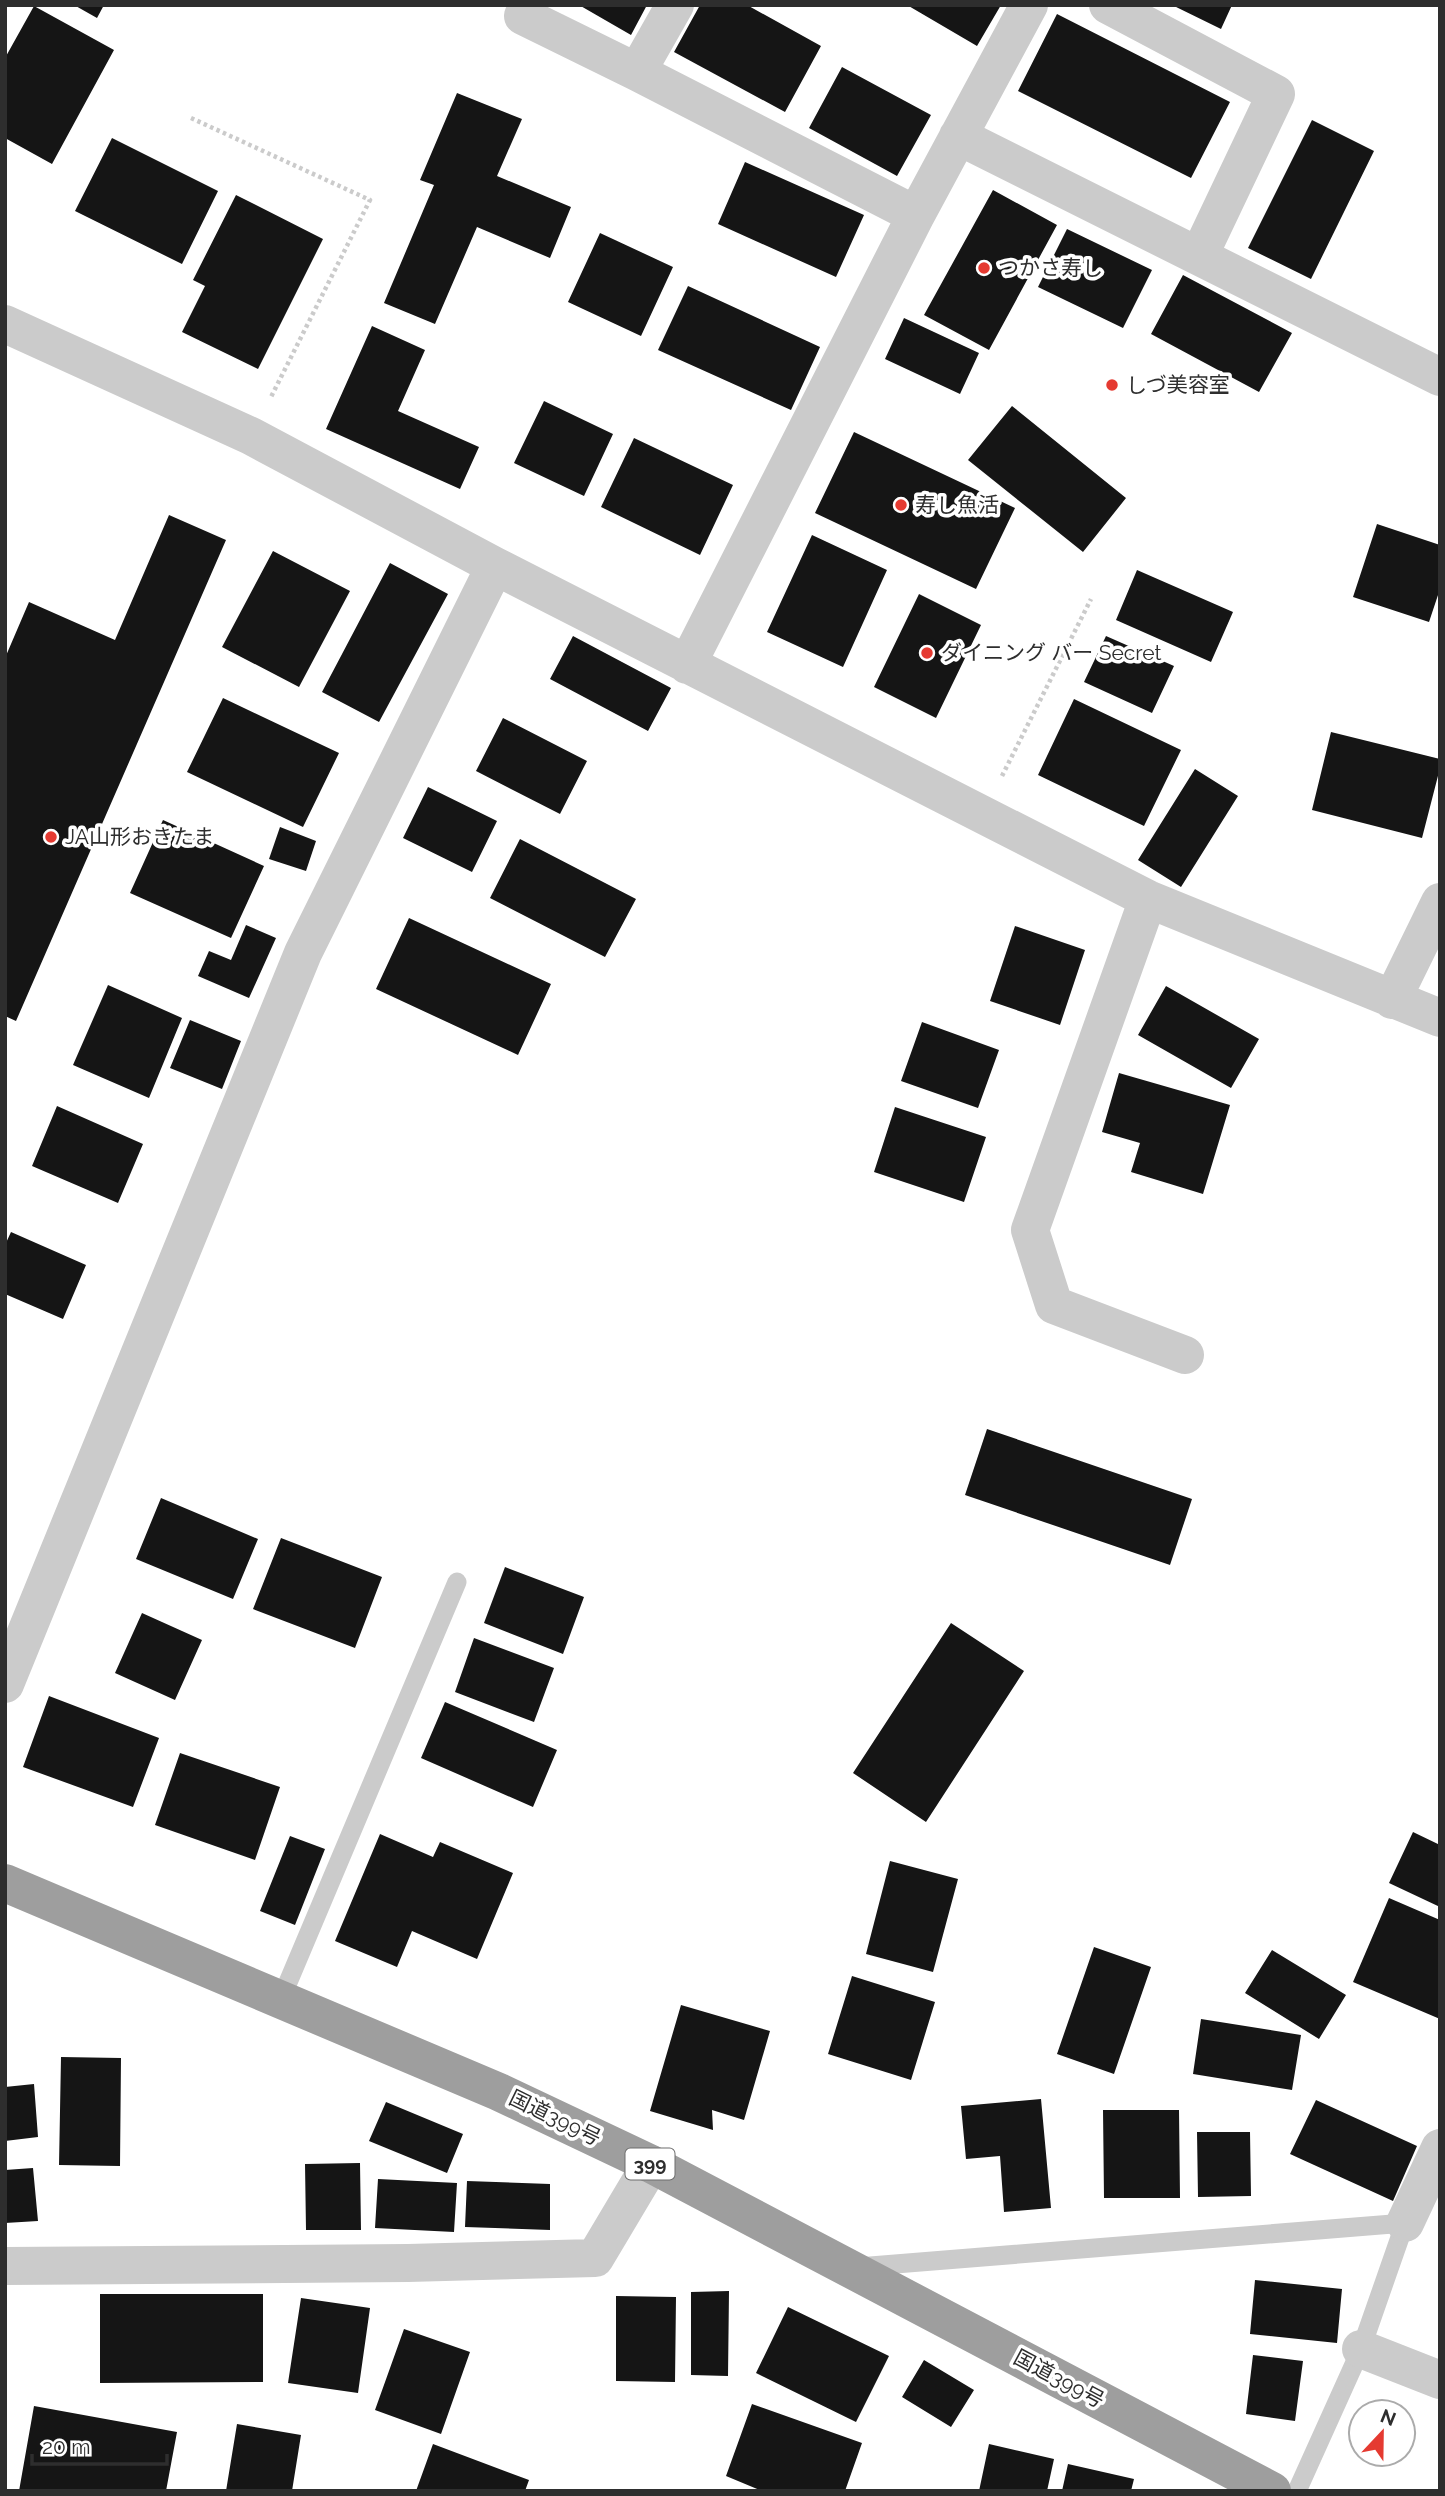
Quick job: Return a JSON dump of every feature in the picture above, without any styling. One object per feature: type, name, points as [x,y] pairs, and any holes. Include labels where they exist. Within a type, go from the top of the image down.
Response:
[{"type":"highway","name":"国道399号","points":[[5,1883],[499,2092],[651,2164],[1272,2491]]},
{"type":"street","points":[[638,72],[675,5]]},
{"type":"street","points":[[687,665],[916,215],[1030,5]]},
{"type":"street","points":[[1108,5],[1276,94],[1199,256]]},
{"type":"street","points":[[523,16],[916,215]]},
{"type":"street","points":[[958,136],[1440,377]]},
{"type":"street","points":[[5,324],[251,436],[495,566],[1148,900],[1440,1018]]},
{"type":"street","points":[[5,1684],[303,953],[495,566]]},
{"type":"street","points":[[1148,900],[1030,1230],[1054,1305],[1185,1355]]},
{"type":"street","points":[[1392,1000],[1440,902]]},
{"type":"street","points":[[1405,2223],[1440,2148]]},
{"type":"street","points":[[5,2266],[408,2263],[595,2258],[651,2164]]},
{"type":"street","points":[[1361,2349],[1440,2380]]},
{"type":"lane","points":[[281,1999],[457,1582]]},
{"type":"lane","points":[[846,2267],[1405,2223],[1361,2349],[1297,2491]]},
{"type":"path","points":[[191,118],[370,200],[251,436]]},
{"type":"path","points":[[982,814],[1091,599]]},
{"type":"building","points":[[74,5],[104,5],[97,18]]},
{"type":"building","points":[[579,5],[647,5],[631,35]]},
{"type":"building","points":[[700,5],[747,5],[821,46],[785,112],[674,52]]},
{"type":"building","points":[[907,5],[1001,5],[977,46]]},
{"type":"building","points":[[1172,5],[1232,5],[1221,29]]},
{"type":"building","points":[[34,6],[114,50],[52,164],[5,138],[5,58]]},
{"type":"building","points":[[1057,14],[1230,102],[1191,178],[1018,91]]},
{"type":"building","points":[[842,67],[931,115],[897,176],[809,128]]},
{"type":"building","points":[[457,93],[522,119],[497,176],[571,207],[550,258],[477,227],[435,324],[384,303],[434,185],[420,180]]},
{"type":"building","points":[[1312,120],[1374,151],[1311,279],[1248,248]]},
{"type":"building","points":[[112,138],[218,191],[182,264],[75,211]]},
{"type":"building","points":[[745,162],[864,215],[836,277],[718,224]]},
{"type":"building","points":[[993,190],[1057,225],[989,350],[924,315]]},
{"type":"building","points":[[236,195],[323,239],[258,369],[182,332],[205,286],[193,280]]},
{"type":"building","points":[[1067,229],[1152,270],[1123,328],[1038,287]]},
{"type":"building","points":[[600,233],[673,267],[641,336],[568,302]]},
{"type":"building","points":[[1183,275],[1292,333],[1259,392],[1151,334]]},
{"type":"building","points":[[688,286],[820,347],[791,410],[658,350]]},
{"type":"building","points":[[904,318],[979,353],[960,394],[885,359]]},
{"type":"building","points":[[372,326],[425,350],[398,411],[479,447],[460,489],[326,429]]},
{"type":"building","points":[[544,401],[613,434],[584,496],[514,463]]},
{"type":"building","points":[[1012,406],[1126,498],[1083,552],[968,460]]},
{"type":"building","points":[[854,432],[1015,508],[976,589],[815,513]]},
{"type":"building","points":[[634,438],[733,485],[700,555],[601,507]]},
{"type":"building","name":"JA山形おきたま","points":[[169,515],[226,540],[16,1021],[5,1016],[5,658],[29,602],[115,640]]},
{"type":"building","points":[[1377,524],[1440,545],[1440,589],[1429,622],[1353,597]]},
{"type":"building","points":[[812,535],[887,570],[843,667],[767,632]]},
{"type":"building","points":[[273,551],[350,591],[299,687],[222,647]]},
{"type":"building","points":[[390,563],[448,594],[379,722],[322,692]]},
{"type":"building","points":[[1137,570],[1233,612],[1211,662],[1116,620]]},
{"type":"building","points":[[919,594],[981,625],[936,718],[874,687]]},
{"type":"building","points":[[573,636],[671,688],[648,731],[550,679]]},
{"type":"building","points":[[1106,636],[1174,666],[1152,713],[1084,682]]},
{"type":"building","points":[[223,698],[339,753],[303,827],[187,772]]},
{"type":"building","points":[[1074,699],[1181,750],[1144,826],[1038,775]]},
{"type":"building","points":[[503,718],[587,761],[560,814],[476,771]]},
{"type":"building","points":[[1331,732],[1440,759],[1422,838],[1312,810]]},
{"type":"building","points":[[1195,769],[1238,796],[1181,887],[1138,860]]},
{"type":"building","points":[[428,787],[497,821],[472,872],[403,838]]},
{"type":"building","points":[[163,820],[264,866],[231,938],[130,893]]},
{"type":"building","points":[[280,827],[316,841],[306,871],[269,859]]},
{"type":"building","points":[[520,839],[636,899],[605,957],[490,898]]},
{"type":"building","points":[[409,918],[551,984],[518,1055],[376,989]]},
{"type":"building","points":[[246,925],[276,938],[249,998],[198,976],[209,951],[231,960]]},
{"type":"building","points":[[1015,926],[1085,950],[1060,1025],[990,1001]]},
{"type":"building","points":[[108,985],[182,1018],[149,1098],[73,1065]]},
{"type":"building","points":[[1166,986],[1259,1039],[1231,1088],[1138,1035]]},
{"type":"building","points":[[190,1020],[241,1041],[222,1089],[170,1068]]},
{"type":"building","points":[[922,1022],[999,1050],[978,1108],[901,1081]]},
{"type":"building","points":[[1119,1073],[1230,1105],[1203,1194],[1131,1172],[1140,1143],[1102,1132]]},
{"type":"building","points":[[57,1106],[143,1144],[118,1203],[32,1166]]},
{"type":"building","points":[[895,1107],[986,1137],[964,1202],[874,1172]]},
{"type":"building","points":[[11,1232],[86,1265],[63,1319],[5,1294],[5,1245]]},
{"type":"building","points":[[987,1429],[1192,1499],[1170,1565],[965,1495]]},
{"type":"building","points":[[161,1498],[258,1539],[233,1599],[136,1559]]},
{"type":"building","points":[[281,1538],[382,1577],[355,1648],[253,1609]]},
{"type":"building","points":[[505,1567],[584,1597],[563,1654],[484,1623]]},
{"type":"building","points":[[142,1613],[202,1640],[175,1700],[115,1673]]},
{"type":"building","points":[[951,1623],[1024,1671],[926,1822],[853,1773]]},
{"type":"building","points":[[474,1638],[554,1668],[534,1722],[455,1692]]},
{"type":"building","points":[[49,1696],[159,1738],[133,1807],[23,1767]]},
{"type":"building","points":[[445,1702],[557,1750],[533,1807],[421,1758]]},
{"type":"building","points":[[180,1753],[280,1787],[255,1860],[155,1825]]},
{"type":"building","points":[[1413,1832],[1440,1845],[1440,1907],[1389,1883]]},
{"type":"building","points":[[380,1834],[433,1857],[440,1842],[513,1873],[477,1959],[412,1931],[397,1967],[335,1941]]},
{"type":"building","points":[[290,1836],[325,1849],[295,1925],[260,1911]]},
{"type":"building","points":[[890,1861],[958,1879],[933,1972],[866,1954]]},
{"type":"building","points":[[1389,1898],[1440,1920],[1440,2019],[1353,1982]]},
{"type":"building","points":[[1094,1947],[1151,1967],[1114,2074],[1057,2054]]},
{"type":"building","points":[[1272,1950],[1346,1995],[1319,2039],[1245,1993]]},
{"type":"building","points":[[852,1976],[935,2002],[911,2080],[828,2054]]},
{"type":"building","points":[[681,2005],[770,2031],[744,2120],[712,2110],[713,2130],[650,2111]]},
{"type":"building","points":[[1201,2019],[1301,2035],[1292,2090],[1193,2074]]},
{"type":"building","points":[[61,2057],[121,2058],[120,2166],[59,2165]]},
{"type":"building","points":[[34,2084],[38,2137],[5,2141],[5,2087]]},
{"type":"building","points":[[1041,2099],[1051,2208],[1004,2212],[1000,2156],[966,2159],[961,2106]]},
{"type":"building","points":[[1316,2100],[1417,2146],[1393,2201],[1290,2154]]},
{"type":"building","points":[[386,2102],[463,2134],[447,2173],[369,2141]]},
{"type":"building","points":[[1103,2110],[1179,2110],[1180,2198],[1104,2198]]},
{"type":"building","points":[[1197,2132],[1250,2132],[1251,2196],[1198,2197]]},
{"type":"building","points":[[360,2163],[361,2230],[306,2230],[305,2164]]},
{"type":"building","points":[[33,2168],[38,2221],[5,2223],[5,2170]]},
{"type":"building","points":[[378,2179],[457,2183],[454,2232],[375,2228]]},
{"type":"building","points":[[467,2181],[550,2184],[550,2230],[465,2227]]},
{"type":"building","points":[[1255,2280],[1342,2289],[1337,2343],[1250,2334]]},
{"type":"building","points":[[729,2291],[728,2376],[691,2375],[691,2292]]},
{"type":"building","points":[[100,2294],[263,2294],[263,2382],[100,2383]]},
{"type":"building","points":[[616,2296],[676,2297],[675,2382],[616,2381]]},
{"type":"building","points":[[301,2298],[370,2308],[358,2393],[288,2383]]},
{"type":"building","points":[[788,2307],[889,2356],[856,2422],[756,2373]]},
{"type":"building","points":[[404,2329],[470,2352],[441,2434],[375,2410]]},
{"type":"building","points":[[1253,2355],[1303,2361],[1295,2421],[1246,2414]]},
{"type":"building","points":[[924,2360],[974,2390],[951,2427],[902,2397]]},
{"type":"building","points":[[752,2404],[862,2443],[845,2491],[762,2491],[726,2476]]},
{"type":"building","points":[[34,2406],[177,2432],[166,2491],[19,2491]]},
{"type":"building","points":[[237,2424],[301,2435],[292,2491],[226,2491]]},
{"type":"building","points":[[433,2444],[529,2480],[525,2491],[416,2491]]},
{"type":"building","points":[[989,2444],[1054,2459],[1047,2491],[979,2491]]},
{"type":"building","points":[[1068,2464],[1134,2479],[1131,2491],[1062,2491]]},
{"type":"place","name":"つかさ寿し","points":[[984,268]]},
{"type":"place","name":"しづ美容室","points":[[1112,385]]},
{"type":"place","name":"寿し魚活","points":[[901,505]]},
{"type":"place","name":"ダイニング バー Secret","points":[[927,653]]},
{"type":"place","name":"JA山形おきたま","points":[[51,837]]}]
